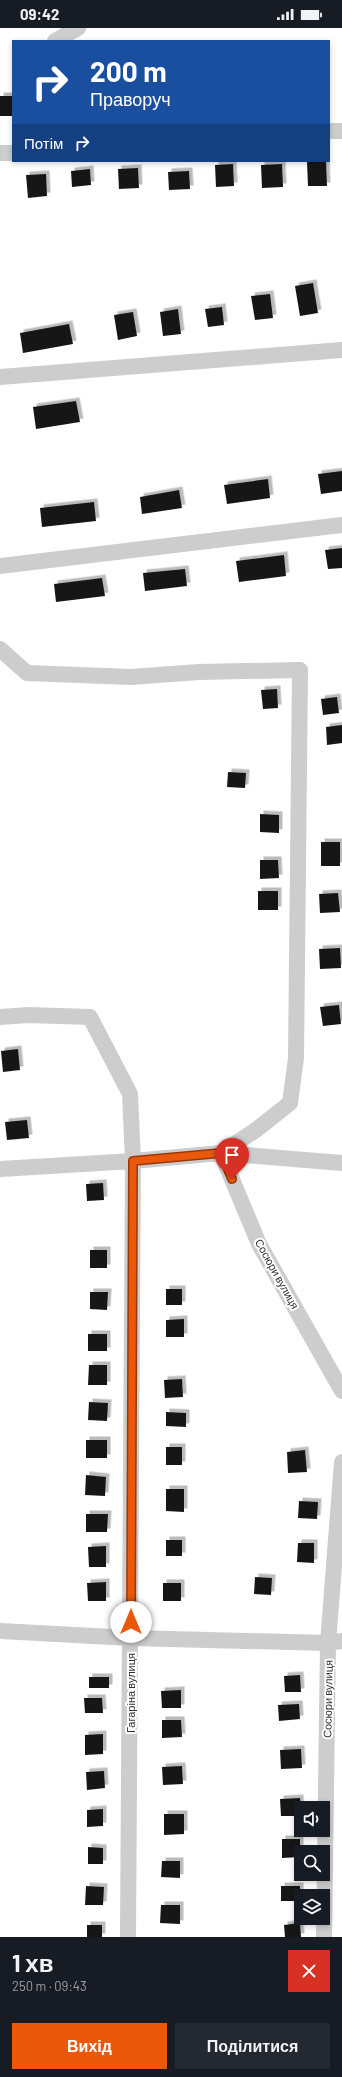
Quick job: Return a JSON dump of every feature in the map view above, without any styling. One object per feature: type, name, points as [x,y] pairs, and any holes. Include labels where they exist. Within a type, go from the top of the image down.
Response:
[{"type":"street","points":[[57,40],[78,28]]},
{"type":"street","points":[[330,131],[342,131]]},
{"type":"street","points":[[0,153],[12,153]]},
{"type":"street","points":[[0,378],[342,350]]},
{"type":"street","points":[[0,566],[342,524]]},
{"type":"street","points":[[0,649],[27,673],[131,677],[199,672],[300,670],[296,1058],[290,1103],[256,1130],[221,1153]]},
{"type":"street","name":"Гагаріна вулиця","points":[[0,1017],[29,1015],[90,1017],[130,1094],[133,1161],[128,1937]]},
{"type":"street","points":[[0,1169],[133,1161],[221,1153],[342,1163]]},
{"type":"street","name":"Сосюри вулиця","points":[[221,1153],[259,1244],[342,1391]]},
{"type":"street","name":"Сосюри вулиця","points":[[324,1937],[342,1462]]},
{"type":"street","points":[[0,1631],[131,1638],[335,1642]]},
{"type":"building","points":[[0,96],[12,96],[12,116],[0,116]]},
{"type":"building","points":[[307,162],[326,162],[327,186],[308,186]]},
{"type":"building","points":[[233,164],[234,186],[216,187],[215,165]]},
{"type":"building","points":[[282,164],[283,187],[262,188],[261,165]]},
{"type":"building","points":[[138,168],[139,188],[119,189],[118,169]]},
{"type":"building","points":[[90,169],[91,185],[72,187],[71,171]]},
{"type":"building","points":[[189,171],[190,189],[169,190],[168,172]]},
{"type":"building","points":[[46,174],[47,196],[28,198],[26,175]]},
{"type":"building","points":[[313,283],[318,313],[300,316],[295,286]]},
{"type":"building","points":[[270,294],[273,318],[255,320],[251,296]]},
{"type":"building","points":[[222,307],[224,325],[208,327],[205,309]]},
{"type":"building","points":[[178,309],[181,334],[163,336],[160,312]]},
{"type":"building","points":[[133,312],[137,336],[118,340],[114,315]]},
{"type":"building","points":[[69,324],[73,344],[23,353],[20,333]]},
{"type":"building","points":[[76,401],[80,422],[36,429],[33,407]]},
{"type":"building","points":[[342,471],[342,491],[321,494],[318,474]]},
{"type":"building","points":[[268,479],[270,498],[227,504],[224,485]]},
{"type":"building","points":[[179,490],[182,508],[142,514],[140,497]]},
{"type":"building","points":[[94,502],[96,521],[42,527],[40,508]]},
{"type":"building","points":[[342,548],[342,568],[328,569],[325,550]]},
{"type":"building","points":[[284,555],[286,576],[239,582],[236,561]]},
{"type":"building","points":[[185,569],[187,586],[145,591],[143,573]]},
{"type":"building","points":[[102,578],[105,596],[56,602],[54,584]]},
{"type":"building","points":[[277,689],[278,708],[263,709],[261,690]]},
{"type":"building","points":[[337,697],[339,713],[323,715],[321,699]]},
{"type":"building","points":[[342,725],[342,743],[327,745],[326,727]]},
{"type":"building","points":[[228,772],[246,773],[245,788],[227,787]]},
{"type":"building","points":[[260,814],[279,815],[279,833],[260,832]]},
{"type":"building","points":[[321,842],[340,842],[340,866],[321,866]]},
{"type":"building","points":[[260,860],[278,860],[279,878],[260,879]]},
{"type":"building","points":[[258,891],[278,891],[278,910],[258,910]]},
{"type":"building","points":[[338,893],[340,912],[320,913],[319,894]]},
{"type":"building","points":[[340,948],[341,968],[320,969],[319,949]]},
{"type":"building","points":[[339,1005],[341,1024],[323,1026],[320,1007]]},
{"type":"building","points":[[18,1049],[20,1070],[3,1072],[1,1051]]},
{"type":"building","points":[[27,1120],[29,1138],[7,1140],[5,1122]]},
{"type":"building","points":[[103,1183],[104,1200],[87,1201],[86,1184]]},
{"type":"building","points":[[90,1250],[107,1250],[107,1268],[90,1268]]},
{"type":"building","points":[[166,1289],[182,1289],[182,1305],[166,1305]]},
{"type":"building","points":[[90,1292],[108,1292],[107,1310],[90,1309]]},
{"type":"building","points":[[184,1319],[184,1337],[166,1337],[166,1320]]},
{"type":"building","points":[[88,1334],[107,1334],[107,1351],[88,1351]]},
{"type":"building","points":[[89,1365],[107,1365],[107,1385],[88,1385]]},
{"type":"building","points":[[182,1379],[183,1397],[165,1398],[164,1380]]},
{"type":"building","points":[[89,1402],[108,1403],[107,1421],[88,1420]]},
{"type":"building","points":[[166,1412],[186,1413],[186,1427],[166,1426]]},
{"type":"building","points":[[86,1440],[107,1440],[107,1458],[86,1458]]},
{"type":"building","points":[[166,1447],[182,1447],[182,1465],[166,1465]]},
{"type":"building","points":[[305,1450],[307,1472],[288,1473],[287,1452]]},
{"type":"building","points":[[86,1475],[106,1477],[105,1496],[85,1495]]},
{"type":"building","points":[[166,1489],[184,1489],[184,1512],[166,1511]]},
{"type":"building","points":[[299,1501],[318,1502],[317,1519],[298,1518]]},
{"type":"building","points":[[86,1514],[108,1514],[107,1532],[86,1532]]},
{"type":"building","points":[[166,1540],[182,1540],[182,1556],[166,1556]]},
{"type":"building","points":[[298,1543],[314,1543],[314,1563],[297,1562]]},
{"type":"building","points":[[106,1546],[106,1567],[89,1567],[88,1547]]},
{"type":"building","points":[[255,1577],[272,1578],[271,1595],[254,1594]]},
{"type":"building","points":[[106,1582],[106,1601],[88,1601],[87,1583]]},
{"type":"building","points":[[163,1583],[181,1583],[181,1601],[163,1601]]},
{"type":"building","points":[[300,1675],[301,1692],[285,1692],[284,1676]]},
{"type":"building","points":[[89,1677],[109,1677],[109,1688],[89,1688]]},
{"type":"building","points":[[181,1690],[181,1708],[162,1708],[161,1691]]},
{"type":"building","points":[[84,1698],[102,1698],[103,1713],[85,1713]]},
{"type":"building","points":[[299,1704],[300,1719],[279,1721],[278,1705]]},
{"type":"building","points":[[162,1720],[181,1720],[182,1737],[162,1738]]},
{"type":"building","points":[[103,1734],[103,1754],[85,1755],[85,1735]]},
{"type":"building","points":[[301,1749],[302,1768],[281,1769],[280,1750]]},
{"type":"building","points":[[182,1766],[183,1784],[163,1785],[162,1767]]},
{"type":"building","points":[[104,1771],[105,1788],[87,1790],[86,1772]]},
{"type":"building","points":[[300,1798],[300,1801],[294,1801],[294,1816],[281,1816],[280,1799]]},
{"type":"building","points":[[103,1809],[103,1826],[87,1827],[87,1810]]},
{"type":"building","points":[[164,1814],[184,1814],[184,1834],[164,1835]]},
{"type":"building","points":[[282,1839],[300,1839],[300,1845],[294,1845],[294,1857],[282,1858]]},
{"type":"building","points":[[88,1847],[103,1848],[103,1864],[88,1864]]},
{"type":"building","points":[[162,1861],[180,1861],[180,1878],[161,1877]]},
{"type":"building","points":[[86,1886],[104,1887],[103,1905],[85,1905]]},
{"type":"building","points":[[281,1886],[300,1886],[300,1889],[294,1889],[294,1901],[281,1901]]},
{"type":"building","points":[[161,1905],[180,1905],[180,1924],[160,1923]]},
{"type":"building","points":[[294,1924],[294,1925],[300,1925],[301,1937],[285,1937],[284,1925]]},
{"type":"building","points":[[87,1925],[102,1925],[102,1937],[87,1937]]},
{"type":"route","points":[[131,1622],[133,1161],[221,1153],[232,1179]]}]
